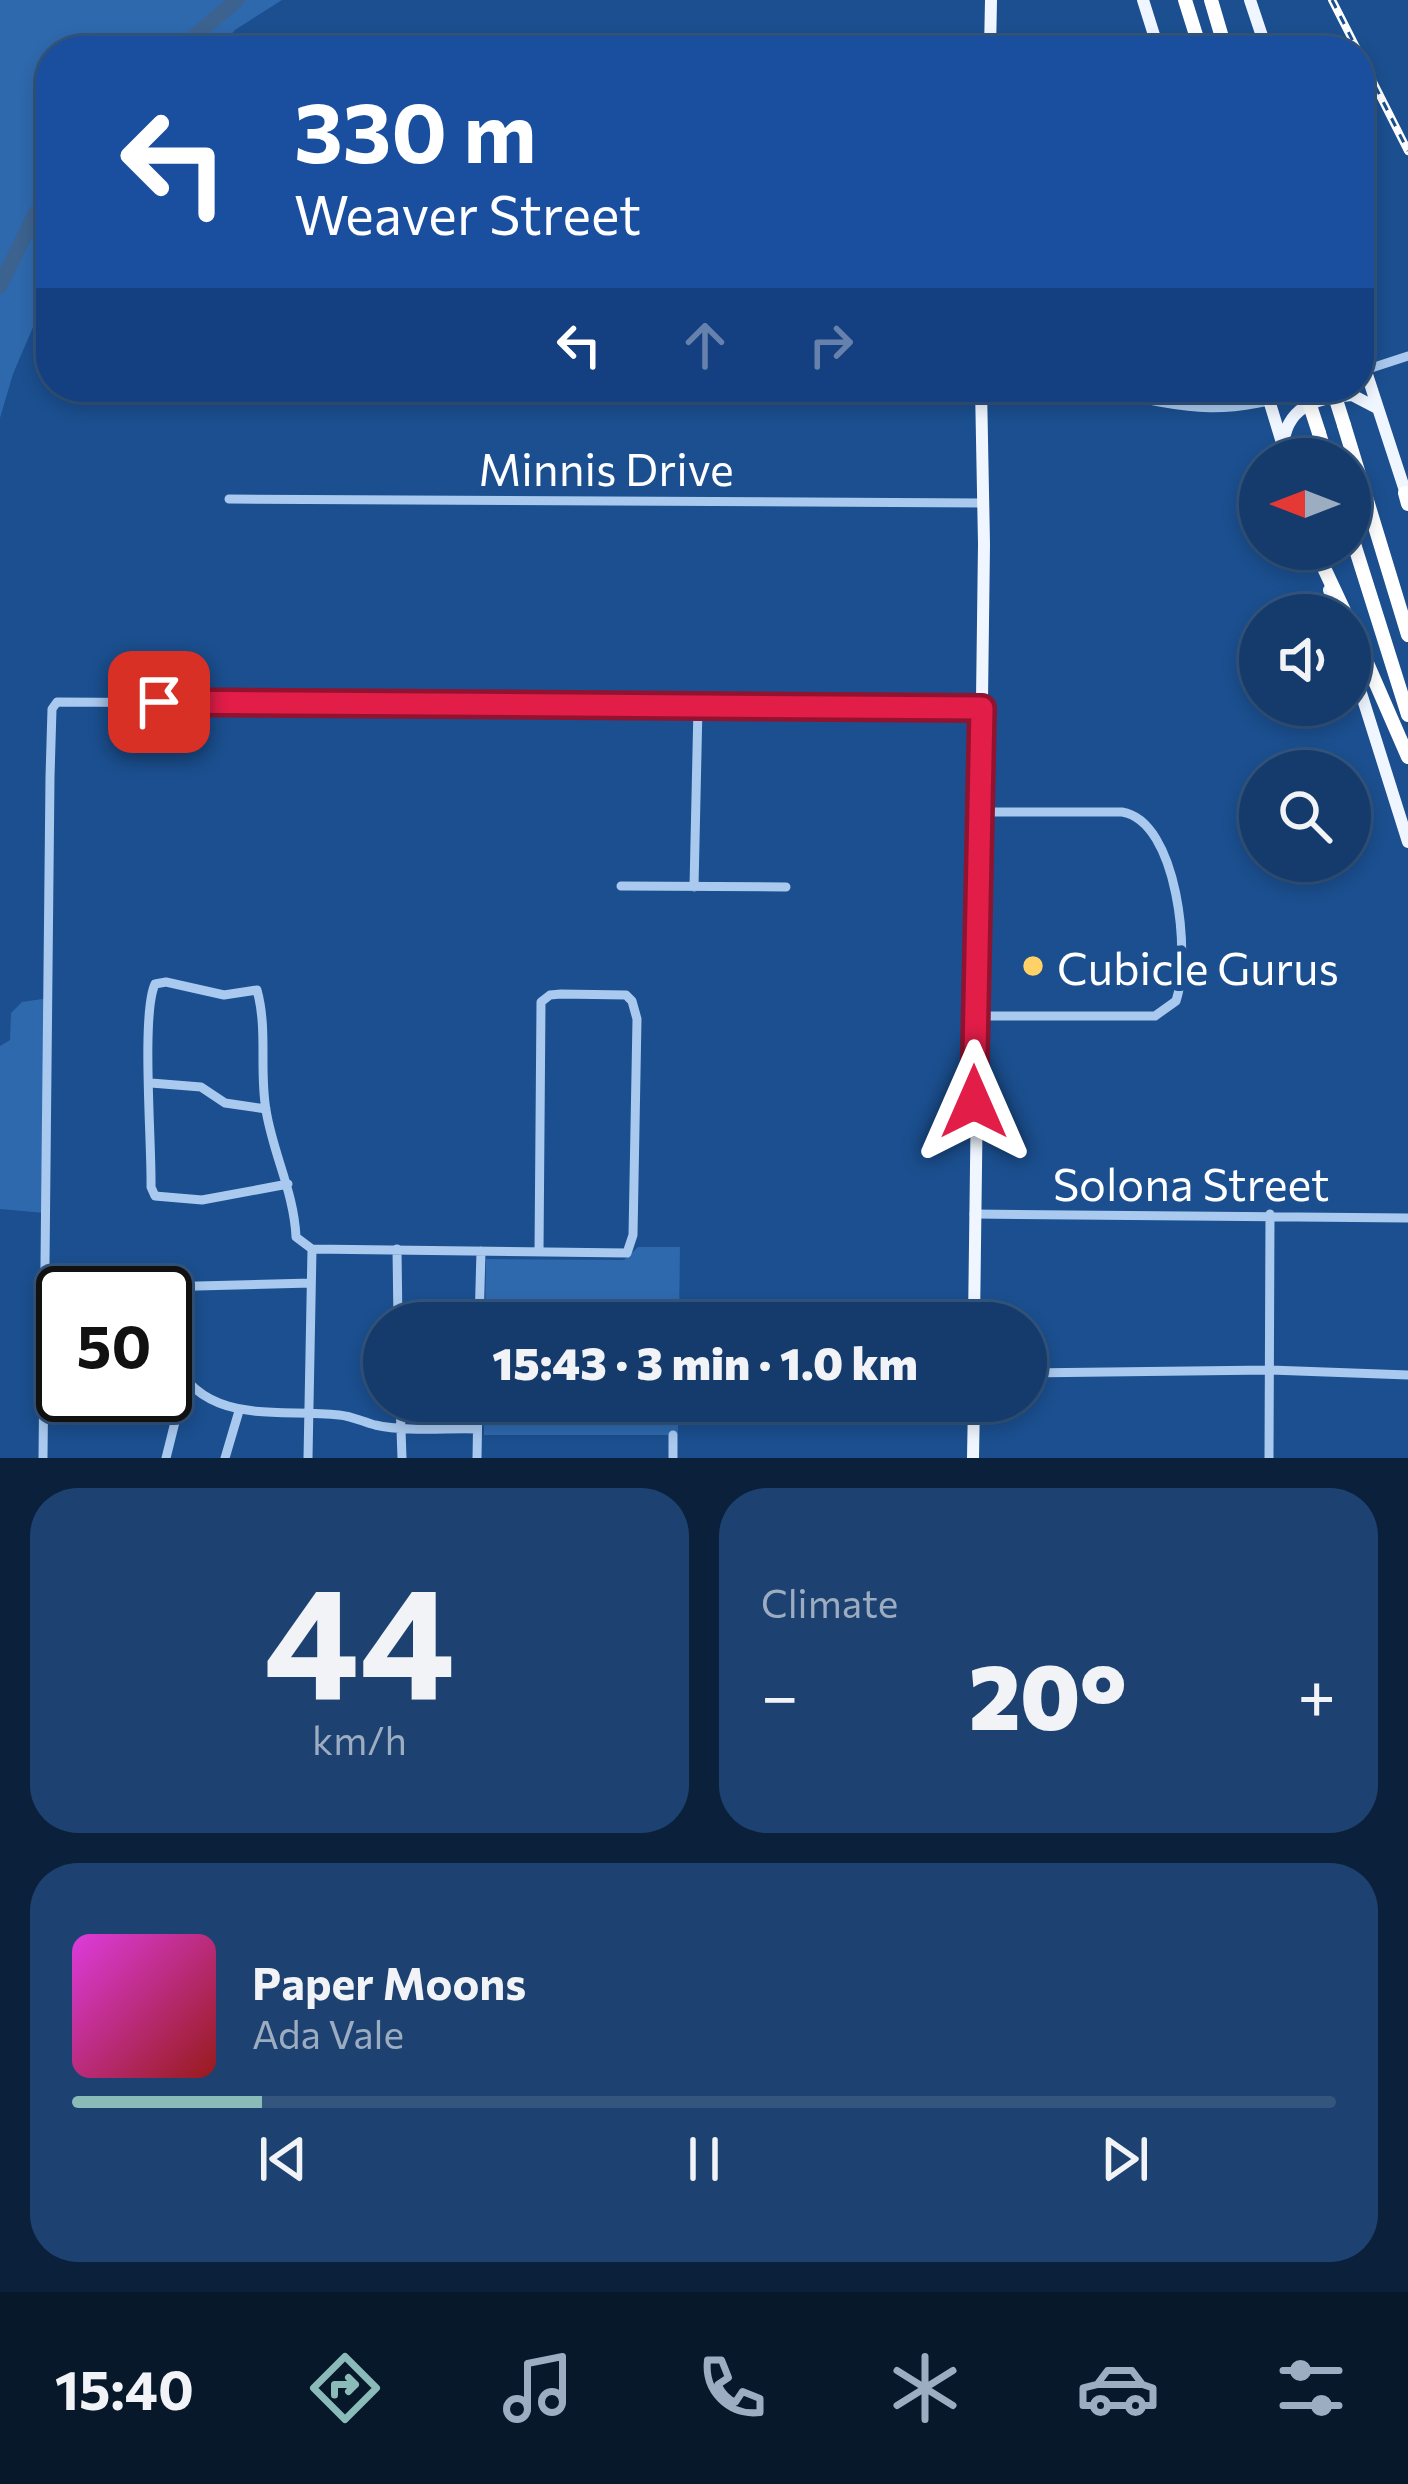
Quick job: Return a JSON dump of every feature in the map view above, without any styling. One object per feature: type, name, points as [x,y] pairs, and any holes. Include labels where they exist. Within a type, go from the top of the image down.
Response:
[{"type":"highway","points":[[1212,6],[1224,36]]},
{"type":"highway","points":[[1309,402],[1321,438]]},
{"type":"highway","points":[[1337,402],[1408,635]]},
{"type":"highway","points":[[1362,570],[1408,715]]},
{"type":"highway","points":[[1371,672],[1408,757]]},
{"type":"main road","points":[[990,36],[991,0]]},
{"type":"main road","points":[[1143,0],[1154,36]]},
{"type":"main road","points":[[1250,0],[1262,36]]},
{"type":"main road","points":[[1374,399],[1407,499]]},
{"type":"main road","points":[[974,1302],[981,402]]},
{"type":"main road","points":[[1286,438],[1286,424],[1301,409],[1326,402]]},
{"type":"main road","points":[[1366,402],[1378,408]]},
{"type":"main road","points":[[1270,403],[1280,438]]},
{"type":"main road","points":[[1371,725],[1408,842]]},
{"type":"main road","points":[[974,1422],[974,1458]]},
{"type":"street","points":[[1374,367],[1408,356]]},
{"type":"street","points":[[1164,402],[1203,410],[1273,402]]},
{"type":"street","name":"Minnis Drive","points":[[229,499],[983,502]]},
{"type":"street","points":[[44,1266],[51,732],[52,709],[59,702],[982,708]]},
{"type":"street","points":[[694,887],[698,706]]},
{"type":"street","points":[[975,1016],[1156,1016],[1176,1001],[1182,944],[1179,907],[1167,865],[1149,826],[1138,817],[1122,812],[978,812]]},
{"type":"street","points":[[621,886],[787,887]]},
{"type":"street","points":[[288,1184],[202,1200],[155,1196],[151,1187],[152,987],[166,982],[208,994],[257,990],[265,1031],[266,1109],[288,1184],[295,1208],[296,1237],[312,1249],[481,1251],[539,1252],[627,1253],[633,1235],[635,1009],[630,998],[550,995],[541,1003],[539,1252]]},
{"type":"street","points":[[151,1083],[201,1087],[225,1103],[266,1109]]},
{"type":"street","name":"Solona Street","points":[[974,1214],[1408,1218]]},
{"type":"street","points":[[1269,1458],[1270,1214]]},
{"type":"street","points":[[308,1458],[312,1249]]},
{"type":"street","points":[[397,1250],[398,1302]]},
{"type":"street","points":[[480,1302],[481,1251]]},
{"type":"street","points":[[192,1289],[311,1283]]},
{"type":"street","points":[[1047,1373],[1270,1370],[1408,1375]]},
{"type":"street","points":[[192,1386],[239,1411],[309,1412],[400,1427],[477,1429]]},
{"type":"street","points":[[225,1458],[239,1411]]},
{"type":"street","points":[[44,1422],[44,1458]]},
{"type":"street","points":[[166,1458],[175,1422]]},
{"type":"street","points":[[400,1422],[402,1458]]},
{"type":"street","points":[[477,1422],[477,1458]]},
{"type":"street","points":[[673,1435],[673,1458]]},
{"type":"shaded area","points":[[0,0],[282,0],[230,36],[36,36],[36,320],[0,418]]},
{"type":"shaded area","points":[[49,998],[45,1213],[0,1209],[0,1046],[10,1040],[11,1013],[22,1002]]},
{"type":"shaded area","points":[[638,1247],[680,1247],[679,1302],[485,1302],[486,1259],[624,1260]]},
{"type":"shaded area","points":[[484,1422],[678,1422],[678,1435],[484,1435]]},
{"type":"waterway","points":[[195,36],[237,0]]},
{"type":"waterway","points":[[0,286],[36,212]]},
{"type":"railway","points":[[1332,0],[1350,36]]},
{"type":"railway","points":[[1374,84],[1408,151]]},
{"type":"place","name":"Cubicle Gurus","points":[[1033,966]]},
{"type":"route","points":[[159,702],[982,708],[974,1102]]}]
